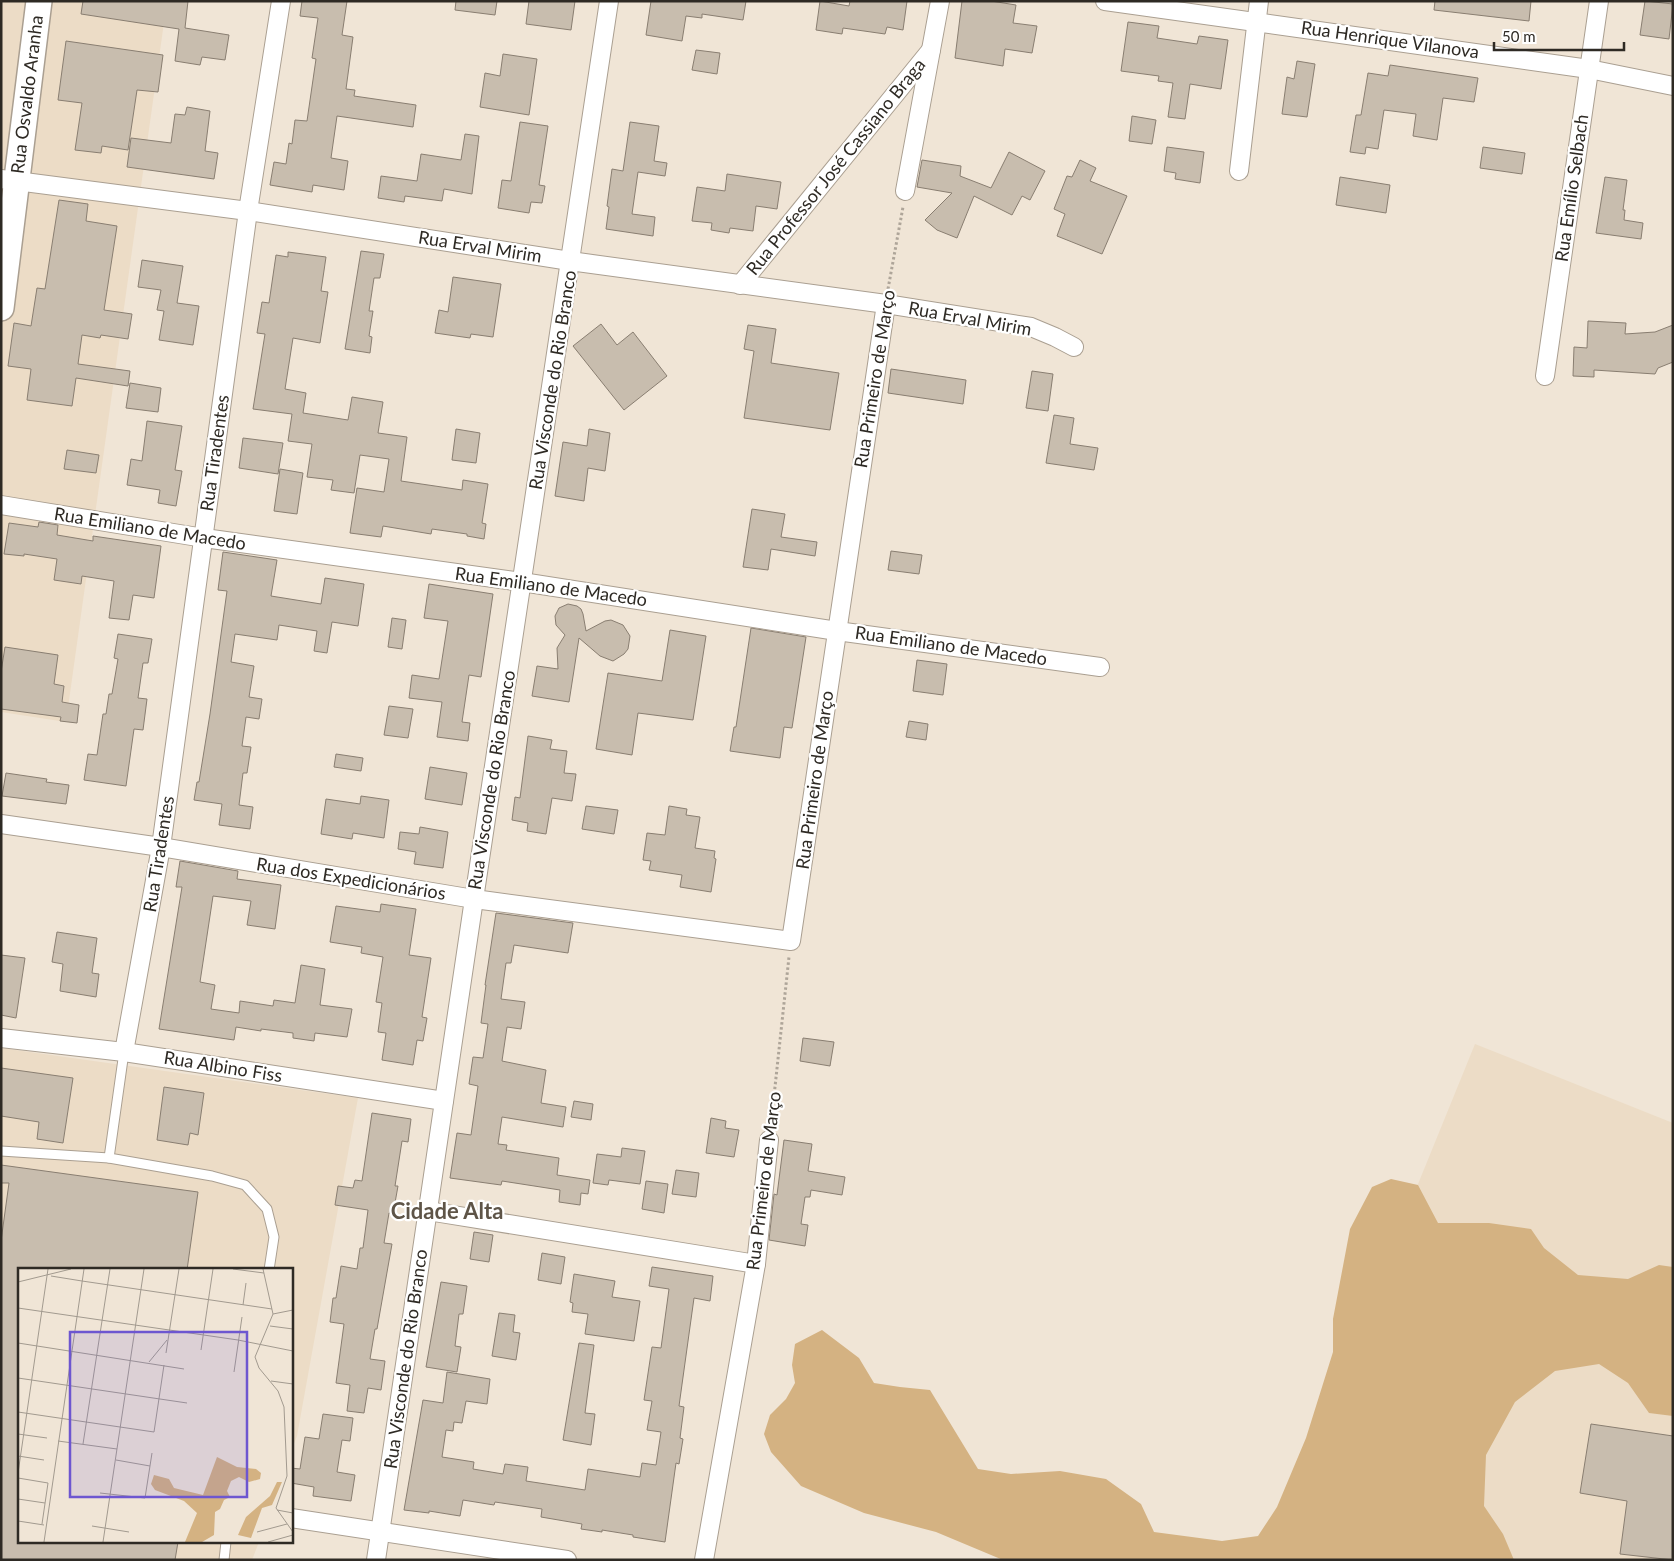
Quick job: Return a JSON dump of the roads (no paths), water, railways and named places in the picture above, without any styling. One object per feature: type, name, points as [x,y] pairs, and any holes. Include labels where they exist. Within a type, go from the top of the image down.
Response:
[{"type":"main road","name":"Rua Osvaldo Aranha","points":[[1,308],[9,180],[39,1]]},
{"type":"street","name":"Rua Tiradentes","points":[[124,1052],[161,847],[248,211],[281,1]]},
{"type":"street","name":"Rua Visconde do Rio Branco","points":[[376,1560],[609,1]]},
{"type":"street","points":[[905,191],[940,1]]},
{"type":"street","name":"Rua Henrique Vilanova","points":[[1105,1],[1590,68],[1673,86]]},
{"type":"street","points":[[1239,171],[1260,1]]},
{"type":"street","name":"Rua Emílio Selbach","points":[[1545,376],[1599,1]]},
{"type":"street","name":"Rua Professor José Cassiano Braga","points":[[740,285],[931,50]]},
{"type":"street","name":"Rua Erval Mirim","points":[[9,180],[248,211],[570,261],[886,304],[1031,327],[1074,347]]},
{"type":"street","name":"Rua Primeiro de Março","points":[[791,941],[886,304]]},
{"type":"street","name":"Rua Emiliano de Macedo","points":[[1,505],[204,538],[522,582],[837,630],[1100,667]]},
{"type":"street","name":"Rua dos Expedicionários","points":[[1,824],[161,847],[474,899],[791,941]]},
{"type":"street","name":"Rua Albino Fiss","points":[[1,1038],[124,1052],[444,1102]]},
{"type":"street","name":"Rua Primeiro de Março","points":[[704,1560],[756,1264],[770,1140]]},
{"type":"street","points":[[428,1211],[756,1264]]},
{"type":"street","points":[[292,1518],[567,1560]]},
{"type":"lane","points":[[109,1158],[124,1052]]},
{"type":"lane","points":[[1,1150],[109,1158],[212,1176],[245,1185],[267,1210],[274,1237],[269,1268]]},
{"type":"lane","points":[[224,1560],[226,1544]]},
{"type":"district","name":"Cidade Alta","points":[[447,1211]]}]
